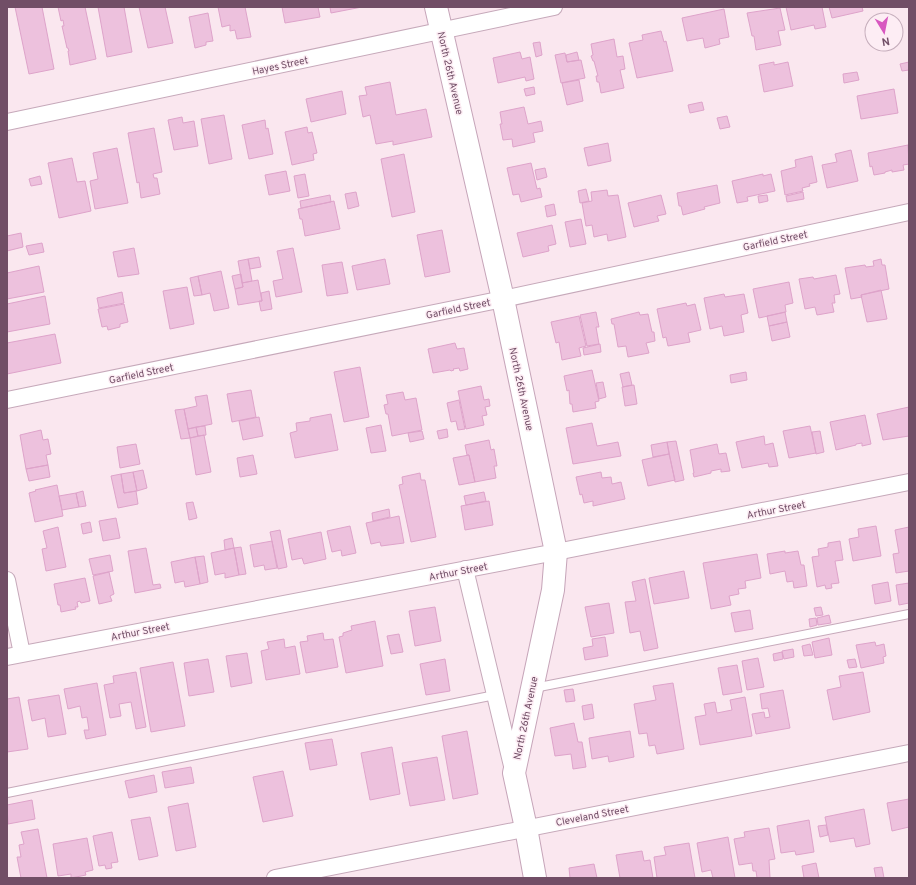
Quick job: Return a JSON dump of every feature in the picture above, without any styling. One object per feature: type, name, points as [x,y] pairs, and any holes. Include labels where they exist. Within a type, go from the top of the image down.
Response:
[{"type":"street","name":"North 26th Avenue","points":[[436,7],[503,299],[556,552],[553,590],[514,773]]},
{"type":"street","name":"Hayes Street","points":[[7,122],[554,7]]},
{"type":"street","name":"Garfield Street","points":[[7,400],[503,299],[909,212]]},
{"type":"street","name":"Arthur Street","points":[[15,656],[556,552],[909,482]]},
{"type":"street","name":"North 26th Avenue","points":[[465,569],[514,773],[535,878]]},
{"type":"street","points":[[7,580],[15,656]]},
{"type":"street","name":"Cleveland Street","points":[[275,878],[909,753]]},
{"type":"lane","points":[[532,689],[909,614]]},
{"type":"lane","points":[[7,793],[495,695]]},
{"type":"building","points":[[15,7],[42,7],[54,69],[29,74]]},
{"type":"building","points":[[58,7],[85,7],[96,59],[70,65],[69,51],[62,26],[64,26],[63,20],[61,21]]},
{"type":"building","points":[[98,7],[124,7],[132,52],[107,57]]},
{"type":"building","points":[[139,7],[165,7],[173,43],[148,48]]},
{"type":"building","points":[[218,7],[245,7],[251,37],[237,39],[235,30],[230,31],[230,25],[222,27]]},
{"type":"building","points":[[282,7],[318,7],[320,17],[285,23]]},
{"type":"building","points":[[330,7],[362,7],[331,13]]},
{"type":"building","points":[[786,7],[822,7],[826,27],[815,29],[814,25],[791,30]]},
{"type":"building","points":[[829,7],[862,7],[863,11],[832,18]]},
{"type":"building","points":[[780,8],[785,30],[778,31],[781,45],[756,50],[754,36],[752,36],[747,13]]},
{"type":"building","points":[[724,9],[729,37],[719,39],[720,44],[705,48],[703,38],[687,41],[682,18]]},
{"type":"building","points":[[208,13],[213,41],[206,42],[206,45],[195,48],[189,17]]},
{"type":"building","points":[[661,31],[664,42],[666,41],[673,71],[637,78],[629,43],[643,40],[642,35]]},
{"type":"building","points":[[614,39],[617,57],[623,56],[625,69],[620,70],[624,88],[601,93],[599,82],[597,82],[596,76],[598,76],[594,61],[591,56],[593,55],[591,44]]},
{"type":"building","points":[[540,42],[542,55],[536,57],[533,43]]},
{"type":"building","points":[[520,52],[522,59],[530,57],[534,79],[526,81],[525,77],[498,83],[493,58]]},
{"type":"building","points":[[577,52],[579,60],[567,62],[566,55]]},
{"type":"building","points":[[565,53],[567,62],[581,60],[585,78],[561,83],[555,55]]},
{"type":"building","points":[[774,62],[774,65],[788,62],[793,86],[764,92],[759,65]]},
{"type":"building","points":[[909,62],[909,70],[902,71],[900,64]]},
{"type":"building","points":[[857,72],[859,80],[844,83],[843,74]]},
{"type":"building","points":[[579,80],[583,101],[567,105],[562,83]]},
{"type":"building","points":[[390,82],[396,115],[426,109],[432,137],[393,145],[393,141],[376,144],[370,115],[363,117],[359,96],[367,95],[365,87]]},
{"type":"building","points":[[534,87],[535,94],[526,96],[524,89]]},
{"type":"building","points":[[894,89],[898,113],[861,119],[857,96]]},
{"type":"building","points":[[342,91],[346,114],[311,122],[306,99]]},
{"type":"building","points":[[702,102],[704,110],[690,113],[688,105]]},
{"type":"building","points":[[524,107],[528,124],[541,121],[543,131],[533,133],[535,142],[513,147],[512,139],[503,140],[500,124],[502,124],[500,112]]},
{"type":"building","points":[[224,115],[232,159],[209,164],[201,119]]},
{"type":"building","points":[[727,116],[730,127],[720,129],[717,118]]},
{"type":"building","points":[[182,117],[183,123],[194,121],[198,146],[174,150],[168,120]]},
{"type":"building","points":[[265,120],[273,154],[249,159],[242,125]]},
{"type":"building","points":[[307,127],[308,133],[312,132],[317,153],[313,154],[314,160],[292,165],[285,132]]},
{"type":"building","points":[[154,128],[162,172],[153,174],[154,178],[157,178],[160,194],[141,198],[128,133]]},
{"type":"building","points":[[608,143],[611,161],[588,166],[584,148]]},
{"type":"building","points":[[908,145],[909,164],[903,165],[904,170],[892,172],[892,170],[874,175],[872,166],[870,167],[868,153]]},
{"type":"building","points":[[117,148],[128,203],[95,209],[90,181],[98,179],[93,153]]},
{"type":"building","points":[[851,150],[858,181],[827,188],[822,165],[837,162],[835,154]]},
{"type":"building","points":[[404,154],[415,212],[392,217],[381,159]]},
{"type":"building","points":[[812,156],[817,182],[802,188],[803,191],[785,195],[781,171],[796,167],[795,160]]},
{"type":"building","points":[[72,158],[77,182],[85,181],[91,211],[59,218],[48,163]]},
{"type":"building","points":[[531,163],[537,189],[540,188],[542,197],[521,202],[519,194],[513,195],[507,168]]},
{"type":"building","points":[[545,168],[547,177],[537,180],[535,170]]},
{"type":"building","points":[[286,171],[290,191],[269,195],[265,175]]},
{"type":"building","points":[[305,174],[309,196],[298,198],[294,176]]},
{"type":"building","points":[[763,174],[763,176],[771,174],[775,191],[747,197],[748,201],[737,203],[732,181]]},
{"type":"building","points":[[40,176],[42,184],[31,186],[29,179]]},
{"type":"building","points":[[717,185],[720,203],[683,215],[681,206],[679,206],[677,193]]},
{"type":"building","points":[[586,189],[589,201],[580,203],[578,191]]},
{"type":"building","points":[[607,190],[608,196],[618,195],[626,237],[608,241],[607,234],[594,237],[592,225],[586,226],[582,203],[592,201],[591,192]]},
{"type":"building","points":[[356,192],[359,206],[348,209],[345,194]]},
{"type":"building","points":[[803,192],[804,199],[787,202],[786,196]]},
{"type":"building","points":[[330,195],[331,202],[301,208],[300,201]]},
{"type":"building","points":[[661,195],[666,214],[657,216],[659,221],[634,227],[628,203]]},
{"type":"building","points":[[767,195],[768,201],[759,203],[758,196]]},
{"type":"building","points":[[334,201],[340,229],[305,236],[302,219],[300,219],[298,209]]},
{"type":"building","points":[[554,204],[556,215],[547,217],[545,206]]},
{"type":"building","points":[[581,219],[586,244],[570,247],[565,222]]},
{"type":"building","points":[[552,225],[556,244],[548,246],[549,251],[523,257],[517,233]]},
{"type":"building","points":[[442,230],[450,272],[425,277],[417,235]]},
{"type":"building","points":[[21,233],[23,247],[7,251],[7,236]]},
{"type":"building","points":[[42,243],[44,252],[29,255],[26,246]]},
{"type":"building","points":[[134,248],[139,274],[118,277],[113,252]]},
{"type":"building","points":[[293,248],[302,292],[276,297],[273,281],[283,279],[277,251]]},
{"type":"building","points":[[259,257],[261,267],[250,269],[248,259]]},
{"type":"building","points":[[248,259],[252,281],[242,283],[238,261]]},
{"type":"building","points":[[385,259],[390,284],[357,290],[352,266]]},
{"type":"building","points":[[881,259],[882,265],[885,265],[889,289],[861,295],[862,297],[851,299],[845,268],[865,265],[866,267],[874,266],[873,261]]},
{"type":"building","points":[[342,262],[348,293],[327,296],[322,265]]},
{"type":"building","points":[[39,266],[44,292],[7,299],[7,273]]},
{"type":"building","points":[[221,271],[229,308],[214,311],[210,293],[202,295],[198,276]]},
{"type":"building","points":[[241,274],[243,287],[235,289],[232,276]]},
{"type":"building","points":[[836,275],[840,294],[834,295],[835,303],[832,303],[834,312],[817,315],[815,307],[805,309],[799,279],[813,277],[814,279]]},
{"type":"building","points":[[198,276],[202,295],[194,296],[190,278]]},
{"type":"building","points":[[258,280],[262,301],[238,305],[235,289],[243,287],[242,283]]},
{"type":"building","points":[[789,282],[793,303],[785,305],[786,312],[759,318],[753,289]]},
{"type":"building","points":[[187,287],[194,324],[170,329],[163,291]]},
{"type":"building","points":[[881,290],[887,319],[867,322],[861,295]]},
{"type":"building","points":[[269,291],[272,309],[261,311],[259,301],[262,301],[261,293]]},
{"type":"building","points":[[122,292],[124,303],[99,308],[97,298]]},
{"type":"building","points":[[724,294],[725,297],[744,294],[748,313],[741,315],[744,332],[724,336],[722,326],[710,329],[704,298]]},
{"type":"building","points":[[45,296],[50,324],[7,332],[7,304]]},
{"type":"building","points":[[686,303],[687,306],[695,304],[701,330],[688,333],[690,342],[668,346],[666,337],[663,338],[657,309]]},
{"type":"building","points":[[124,304],[128,322],[120,324],[120,327],[108,330],[107,326],[102,327],[98,309]]},
{"type":"building","points":[[596,312],[599,327],[596,327],[599,344],[587,346],[580,315]]},
{"type":"building","points":[[639,312],[640,315],[648,314],[652,332],[654,332],[655,341],[646,343],[649,353],[628,357],[626,346],[618,347],[614,324],[612,324],[611,319]]},
{"type":"building","points":[[785,312],[787,322],[769,326],[767,316]]},
{"type":"building","points":[[579,316],[586,346],[579,348],[581,356],[562,360],[559,342],[556,343],[551,322]]},
{"type":"building","points":[[787,322],[790,337],[772,341],[769,326]]},
{"type":"building","points":[[55,334],[61,363],[7,374],[7,343]]},
{"type":"building","points":[[455,343],[457,349],[464,348],[468,369],[460,371],[459,368],[451,371],[433,373],[428,349]]},
{"type":"building","points":[[600,344],[601,352],[584,355],[583,348]]},
{"type":"building","points":[[360,367],[369,417],[344,422],[334,372]]},
{"type":"building","points":[[592,370],[599,401],[595,402],[596,408],[573,412],[572,404],[570,404],[569,390],[567,391],[564,376]]},
{"type":"building","points":[[629,372],[632,385],[623,387],[620,374]]},
{"type":"building","points":[[746,372],[747,380],[731,383],[730,375]]},
{"type":"building","points":[[603,382],[606,397],[599,399],[596,383]]},
{"type":"building","points":[[634,385],[637,404],[625,406],[622,387]]},
{"type":"building","points":[[481,386],[484,400],[489,399],[490,406],[485,407],[487,415],[482,416],[484,425],[466,429],[458,391]]},
{"type":"building","points":[[251,390],[256,417],[232,422],[227,394]]},
{"type":"building","points":[[403,392],[405,400],[416,398],[422,430],[392,436],[388,414],[386,414],[384,405],[388,404],[386,395]]},
{"type":"building","points":[[207,395],[212,424],[188,429],[184,409],[197,406],[195,397]]},
{"type":"building","points":[[459,400],[465,429],[458,430],[456,421],[451,422],[447,403]]},
{"type":"building","points":[[909,407],[909,436],[883,440],[877,414]]},
{"type":"building","points":[[184,409],[190,438],[181,439],[175,410]]},
{"type":"building","points":[[331,414],[338,450],[295,458],[290,433],[297,431],[296,423],[310,421],[310,418]]},
{"type":"building","points":[[865,415],[871,444],[862,446],[862,443],[856,444],[836,450],[830,422]]},
{"type":"building","points":[[259,417],[263,436],[243,440],[239,421]]},
{"type":"building","points":[[592,423],[597,446],[618,442],[621,456],[573,464],[566,428]]},
{"type":"building","points":[[381,425],[386,451],[371,453],[366,428]]},
{"type":"building","points":[[205,426],[206,435],[198,436],[196,427]]},
{"type":"building","points":[[810,426],[816,453],[789,458],[783,431]]},
{"type":"building","points":[[196,427],[198,436],[190,438],[188,429]]},
{"type":"building","points":[[447,429],[448,437],[439,439],[437,431]]},
{"type":"building","points":[[41,430],[43,440],[48,439],[51,454],[46,455],[48,465],[26,469],[20,435]]},
{"type":"building","points":[[422,431],[424,439],[410,442],[408,433]]},
{"type":"building","points":[[820,431],[824,452],[816,454],[812,432]]},
{"type":"building","points":[[204,435],[211,472],[196,475],[190,438]]},
{"type":"building","points":[[764,436],[765,445],[773,443],[778,466],[769,467],[768,463],[742,468],[736,442]]},
{"type":"building","points":[[489,440],[491,450],[494,449],[497,466],[494,466],[496,478],[475,482],[469,455],[467,455],[465,445]]},
{"type":"building","points":[[676,441],[684,480],[675,482],[667,442]]},
{"type":"building","points":[[667,442],[669,454],[653,457],[651,445]]},
{"type":"building","points":[[136,444],[140,464],[120,468],[117,447]]},
{"type":"building","points":[[717,444],[719,454],[726,453],[730,471],[721,472],[721,469],[694,477],[690,450]]},
{"type":"building","points":[[669,454],[675,480],[648,486],[642,460]]},
{"type":"building","points":[[253,455],[257,474],[240,477],[237,458]]},
{"type":"building","points":[[469,455],[475,482],[459,485],[453,458]]},
{"type":"building","points":[[48,465],[50,477],[29,481],[26,469]]},
{"type":"building","points":[[143,470],[147,488],[137,491],[133,472]]},
{"type":"building","points":[[133,472],[137,491],[124,493],[121,474]]},
{"type":"building","points":[[601,472],[602,478],[611,477],[612,484],[621,482],[625,499],[593,506],[593,501],[584,503],[582,494],[580,495],[576,477]]},
{"type":"building","points":[[420,473],[421,480],[425,480],[436,537],[411,542],[399,485],[403,484],[402,477]]},
{"type":"building","points":[[121,474],[124,493],[136,491],[138,504],[118,508],[111,476]]},
{"type":"building","points":[[57,485],[63,516],[35,522],[29,493],[36,491],[35,490]]},
{"type":"building","points":[[83,491],[86,506],[79,507],[76,493]]},
{"type":"building","points":[[484,492],[486,501],[466,505],[464,496]]},
{"type":"building","points":[[76,493],[79,507],[62,510],[59,496]]},
{"type":"building","points":[[489,501],[493,525],[465,530],[461,506]]},
{"type":"building","points":[[193,502],[197,518],[189,520],[186,503]]},
{"type":"building","points":[[389,509],[390,517],[373,521],[372,513]]},
{"type":"building","points":[[399,516],[404,543],[381,546],[380,542],[371,544],[366,523]]},
{"type":"building","points":[[116,518],[120,538],[103,541],[99,521]]},
{"type":"building","points":[[90,522],[92,532],[83,534],[81,524]]},
{"type":"building","points":[[350,526],[356,553],[342,556],[341,550],[332,552],[327,531]]},
{"type":"building","points":[[876,526],[881,556],[853,561],[849,539],[859,537],[858,529]]},
{"type":"building","points":[[58,527],[66,567],[46,571],[42,549],[47,548],[43,531]]},
{"type":"building","points":[[909,527],[909,571],[896,573],[893,554],[899,553],[895,530]]},
{"type":"building","points":[[280,530],[287,567],[278,569],[270,532]]},
{"type":"building","points":[[321,532],[326,559],[304,564],[302,558],[292,560],[288,539]]},
{"type":"building","points":[[232,538],[234,548],[225,550],[224,540]]},
{"type":"building","points":[[272,541],[277,568],[265,570],[264,565],[254,567],[250,545]]},
{"type":"building","points":[[840,541],[843,560],[835,561],[839,583],[831,584],[832,588],[826,589],[825,585],[817,587],[812,557],[819,556],[818,549],[828,547],[828,543]]},
{"type":"building","points":[[241,547],[246,574],[239,575],[234,548]]},
{"type":"building","points":[[146,548],[153,585],[160,584],[161,588],[135,593],[128,551]]},
{"type":"building","points":[[234,548],[239,575],[225,578],[225,573],[215,575],[211,553]]},
{"type":"building","points":[[785,551],[785,553],[798,551],[801,565],[804,565],[807,586],[794,588],[793,581],[787,582],[785,571],[770,574],[767,554]]},
{"type":"building","points":[[757,554],[761,578],[745,581],[746,588],[738,589],[739,594],[729,596],[731,605],[711,609],[703,563]]},
{"type":"building","points":[[110,555],[113,571],[93,575],[89,559]]},
{"type":"building","points":[[204,556],[208,582],[200,584],[195,557]]},
{"type":"building","points":[[195,557],[200,584],[185,587],[184,581],[175,583],[171,562]]},
{"type":"building","points":[[684,571],[689,598],[654,604],[649,578]]},
{"type":"building","points":[[109,572],[114,594],[110,596],[112,601],[99,604],[93,576]]},
{"type":"building","points":[[85,578],[90,601],[81,603],[80,601],[77,602],[78,607],[75,607],[76,609],[61,612],[60,605],[58,605],[54,584]]},
{"type":"building","points":[[645,579],[658,648],[644,651],[640,631],[630,633],[625,602],[636,601],[632,582]]},
{"type":"building","points":[[888,582],[891,601],[875,604],[872,585]]},
{"type":"building","points":[[909,583],[909,603],[899,605],[896,585]]},
{"type":"building","points":[[609,603],[614,633],[591,637],[585,607]]},
{"type":"building","points":[[435,607],[441,641],[415,646],[409,611]]},
{"type":"building","points":[[821,607],[823,615],[816,616],[814,608]]},
{"type":"building","points":[[750,610],[753,629],[735,632],[731,613]]},
{"type":"building","points":[[829,615],[831,623],[818,625],[817,618]]},
{"type":"building","points":[[816,618],[817,625],[810,627],[809,619]]},
{"type":"building","points":[[375,621],[383,666],[346,673],[339,637],[343,636],[343,633],[352,630],[351,626]]},
{"type":"building","points":[[323,633],[324,640],[333,639],[338,667],[306,673],[300,642],[308,641],[307,636]]},
{"type":"building","points":[[399,634],[403,652],[391,654],[387,636]]},
{"type":"building","points":[[605,637],[608,656],[585,660],[583,648],[593,646],[592,639]]},
{"type":"building","points":[[829,638],[832,655],[815,658],[812,642]]},
{"type":"building","points":[[284,639],[285,648],[295,646],[300,674],[266,680],[261,651],[269,649],[267,642]]},
{"type":"building","points":[[875,642],[876,646],[884,644],[886,656],[883,657],[884,663],[861,668],[856,645]]},
{"type":"building","points":[[810,644],[813,655],[804,656],[802,646]]},
{"type":"building","points":[[793,649],[794,657],[784,659],[782,651]]},
{"type":"building","points":[[782,652],[783,659],[774,661],[773,654]]},
{"type":"building","points":[[247,653],[252,683],[231,687],[226,656]]},
{"type":"building","points":[[758,658],[764,687],[747,690],[742,661]]},
{"type":"building","points":[[208,659],[214,692],[189,696],[184,663]]},
{"type":"building","points":[[445,659],[450,691],[426,695],[420,664]]},
{"type":"building","points":[[855,659],[857,667],[849,668],[847,660]]},
{"type":"building","points":[[173,662],[185,726],[151,732],[140,668]]},
{"type":"building","points":[[737,665],[742,692],[723,695],[718,668]]},
{"type":"building","points":[[136,672],[146,727],[136,729],[131,702],[119,704],[121,716],[110,718],[104,685],[114,683],[113,676]]},
{"type":"building","points":[[863,672],[870,712],[833,720],[827,690],[841,687],[839,676]]},
{"type":"building","points":[[97,683],[106,735],[86,739],[84,730],[89,730],[87,717],[82,718],[80,706],[68,709],[64,689]]},
{"type":"building","points":[[673,683],[684,749],[657,754],[655,745],[649,746],[647,733],[639,734],[634,704],[656,700],[653,686]]},
{"type":"building","points":[[573,689],[575,701],[566,702],[564,690]]},
{"type":"building","points":[[783,690],[790,728],[756,734],[752,714],[764,712],[765,718],[770,717],[768,708],[762,709],[760,694]]},
{"type":"building","points":[[59,695],[66,734],[48,737],[45,718],[32,721],[28,700]]},
{"type":"building","points":[[19,697],[28,749],[7,752],[7,699]]},
{"type":"building","points":[[745,697],[752,736],[700,745],[695,717],[706,715],[704,704],[715,702],[717,713],[732,710],[730,700]]},
{"type":"building","points":[[592,704],[594,718],[584,720],[582,706]]},
{"type":"building","points":[[574,723],[578,742],[582,742],[586,767],[573,769],[571,754],[555,756],[550,728]]},
{"type":"building","points":[[467,731],[478,794],[453,799],[442,736]]},
{"type":"building","points":[[630,731],[634,757],[609,762],[608,756],[592,759],[589,738]]},
{"type":"building","points":[[332,739],[337,765],[310,770],[305,743]]},
{"type":"building","points":[[392,747],[400,794],[370,800],[361,753]]},
{"type":"building","points":[[437,757],[445,800],[410,806],[402,763]]},
{"type":"building","points":[[191,767],[194,783],[165,788],[162,772]]},
{"type":"building","points":[[283,771],[293,816],[263,822],[253,777]]},
{"type":"building","points":[[154,775],[157,792],[129,798],[125,781]]},
{"type":"building","points":[[909,799],[909,827],[892,831],[887,803]]},
{"type":"building","points":[[32,800],[35,819],[8,824],[7,805]]},
{"type":"building","points":[[188,803],[196,847],[176,851],[168,807]]},
{"type":"building","points":[[864,809],[870,844],[856,847],[854,838],[830,842],[825,817]]},
{"type":"building","points":[[150,817],[158,856],[139,860],[131,820]]},
{"type":"building","points":[[809,820],[814,852],[796,855],[795,851],[781,853],[777,826]]},
{"type":"building","points":[[826,825],[828,835],[820,837],[818,826]]},
{"type":"building","points":[[769,828],[775,859],[769,860],[770,878],[757,878],[756,871],[753,871],[752,863],[739,865],[734,839],[745,837],[744,832]]},
{"type":"building","points":[[38,829],[47,878],[21,878],[17,857],[21,857],[19,845],[24,844],[21,832]]},
{"type":"building","points":[[112,832],[118,862],[111,863],[112,868],[106,869],[105,865],[99,866],[93,836]]},
{"type":"building","points":[[728,837],[735,878],[713,878],[711,870],[702,872],[697,843]]},
{"type":"building","points":[[87,838],[93,870],[85,872],[86,875],[71,878],[71,874],[58,876],[53,844]]},
{"type":"building","points":[[689,843],[695,878],[657,878],[654,857],[666,855],[664,847]]},
{"type":"building","points":[[642,851],[644,861],[650,860],[653,878],[620,878],[616,855]]},
{"type":"building","points":[[816,863],[819,878],[804,878],[802,866]]},
{"type":"building","points":[[594,864],[597,878],[570,878],[569,868]]},
{"type":"building","points":[[882,867],[884,878],[876,878],[874,868]]}]
